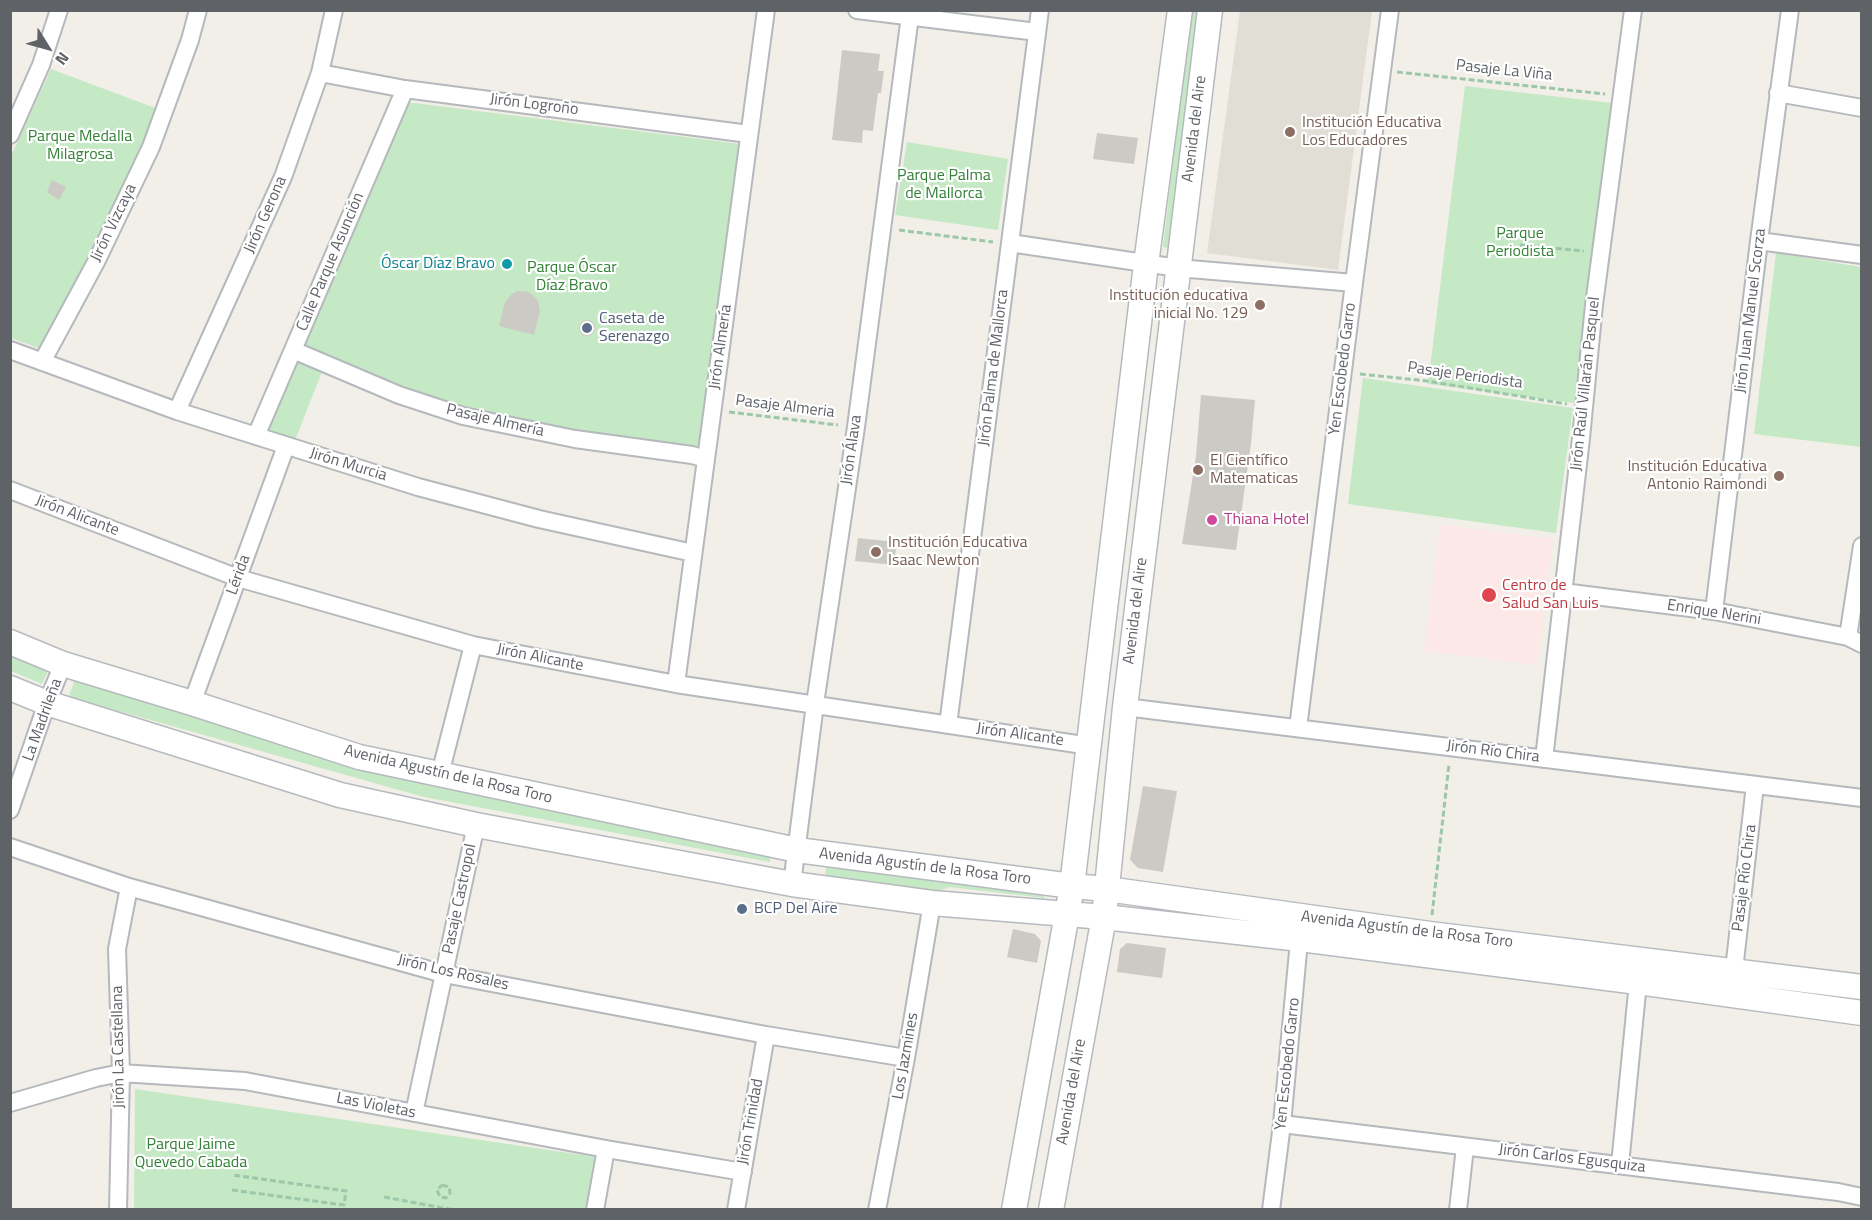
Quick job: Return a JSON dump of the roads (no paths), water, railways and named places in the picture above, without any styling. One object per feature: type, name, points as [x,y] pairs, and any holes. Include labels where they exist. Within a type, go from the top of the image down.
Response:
[{"type":"street","points":[[10,135],[41,65],[59,10]]},
{"type":"street","name":"Jirón Vizcaya","points":[[42,362],[96,262],[151,147],[190,40],[198,10]]},
{"type":"street","name":"Jirón Gerona","points":[[177,411],[283,177],[320,73],[334,10]]},
{"type":"street","name":"Jirón Almería","points":[[676,684],[766,10]]},
{"type":"street","points":[[857,10],[1037,32]]},
{"type":"street","name":"Jirón Palma de Mallorca","points":[[948,725],[1040,10]]},
{"type":"street","name":"Avenida del Aire","points":[[1014,1209],[1073,875],[1146,264],[1180,10]]},
{"type":"street","name":"Avenida del Aire","points":[[1051,1209],[1104,917],[1125,707],[1210,10]]},
{"type":"street","name":"Yen Escobedo Garro","points":[[1298,728],[1390,10]]},
{"type":"street","name":"Jirón Raúl Villarán Pasquel","points":[[1544,759],[1601,252],[1633,10]]},
{"type":"street","name":"Jirón Juan Manuel Scorza","points":[[1714,611],[1790,10]]},
{"type":"street","name":"Jirón Álava","points":[[792,884],[814,704],[856,427],[910,16]]},
{"type":"street","name":"Jirón Logroño","points":[[320,73],[405,89],[749,134]]},
{"type":"street","name":"Calle Parque Asunción","points":[[256,436],[405,89]]},
{"type":"street","points":[[1778,93],[1862,108]]},
{"type":"street","points":[[1759,241],[1862,255]]},
{"type":"street","points":[[1010,243],[1178,268],[1354,283]]},
{"type":"street","name":"Jirón Murcia","points":[[10,350],[177,411],[418,487],[528,516],[693,553]]},
{"type":"street","name":"Pasaje Almería","points":[[293,350],[399,395],[463,416],[575,439],[692,455],[706,459]]},
{"type":"street","name":"Lérida","points":[[192,703],[286,446]]},
{"type":"street","name":"Jirón Alicante","points":[[10,490],[238,578],[473,645],[676,684],[1090,746]]},
{"type":"street","points":[[1855,640],[1862,546]]},
{"type":"street","name":"Enrique Nerini","points":[[1563,592],[1714,611],[1855,640]]},
{"type":"street","name":"Avenida Agustín de la Rosa Toro","points":[[10,642],[63,664],[359,757],[797,850],[1073,875],[1107,889],[1300,928],[1638,982],[1862,1013]]},
{"type":"street","points":[[440,774],[473,645]]},
{"type":"street","name":"La Madrileña","points":[[10,810],[63,664]]},
{"type":"street","name":"Avenida Agustín de la Rosa Toro","points":[[10,688],[47,703],[340,795],[476,825],[792,884],[932,903],[1104,917],[1430,934],[1862,987]]},
{"type":"street","name":"Jirón Río Chira","points":[[1125,707],[1862,798]]},
{"type":"street","name":"Pasaje Río Chira","points":[[1734,970],[1755,785]]},
{"type":"street","name":"Pasaje Castropol","points":[[414,1113],[476,825]]},
{"type":"street","name":"Jirón Los Rosales","points":[[10,847],[129,887],[444,974],[766,1035],[906,1058]]},
{"type":"street","name":"Jirón La Castellana","points":[[118,1209],[121,1073],[117,949],[129,887]]},
{"type":"street","name":"Los Jazmines","points":[[877,1209],[906,1058],[932,903]]},
{"type":"street","name":"Yen Escobedo Garro","points":[[1270,1209],[1282,1124],[1300,928]]},
{"type":"street","points":[[1620,1165],[1638,982]]},
{"type":"street","name":"Jirón Trinidad","points":[[736,1209],[766,1035]]},
{"type":"street","name":"Las Violetas","points":[[10,1103],[121,1073],[246,1081],[606,1149],[742,1172]]},
{"type":"street","name":"Jirón Carlos Egusquiza","points":[[1282,1124],[1838,1192],[1862,1197]]},
{"type":"street","points":[[1458,1209],[1465,1147]]},
{"type":"street","points":[[595,1209],[606,1149]]},
{"type":"place","name":"Institución Educativa Los Educadores","points":[[1290,132]]},
{"type":"place","name":"Óscar Díaz Bravo","points":[[507,264]]},
{"type":"place","name":"Institución educativa inicial No. 129","points":[[1260,305]]},
{"type":"place","name":"Caseta de Serenazgo","points":[[587,328]]},
{"type":"place","name":"El Científico Matematicas","points":[[1198,470]]},
{"type":"place","name":"Institución Educativa Antonio Raimondi","points":[[1779,476]]},
{"type":"place","name":"Thiana Hotel","points":[[1212,520]]},
{"type":"place","name":"Institución Educativa Isaac Newton","points":[[876,552]]},
{"type":"place","name":"Centro de Salud San Luis","points":[[1489,595]]},
{"type":"place","name":"BCP Del Aire","points":[[742,909]]},
{"type":"park label","name":"Parque Medalla Milagrosa","points":[[80,146]]},
{"type":"park label","name":"Parque Palma de Mallorca","points":[[944,185]]},
{"type":"park label","name":"Parque Periodista","points":[[1520,243]]},
{"type":"park label","name":"Parque Óscar Díaz Bravo","points":[[572,277]]},
{"type":"park label","name":"Parque Jaime Quevedo Cabada","points":[[191,1154]]}]
